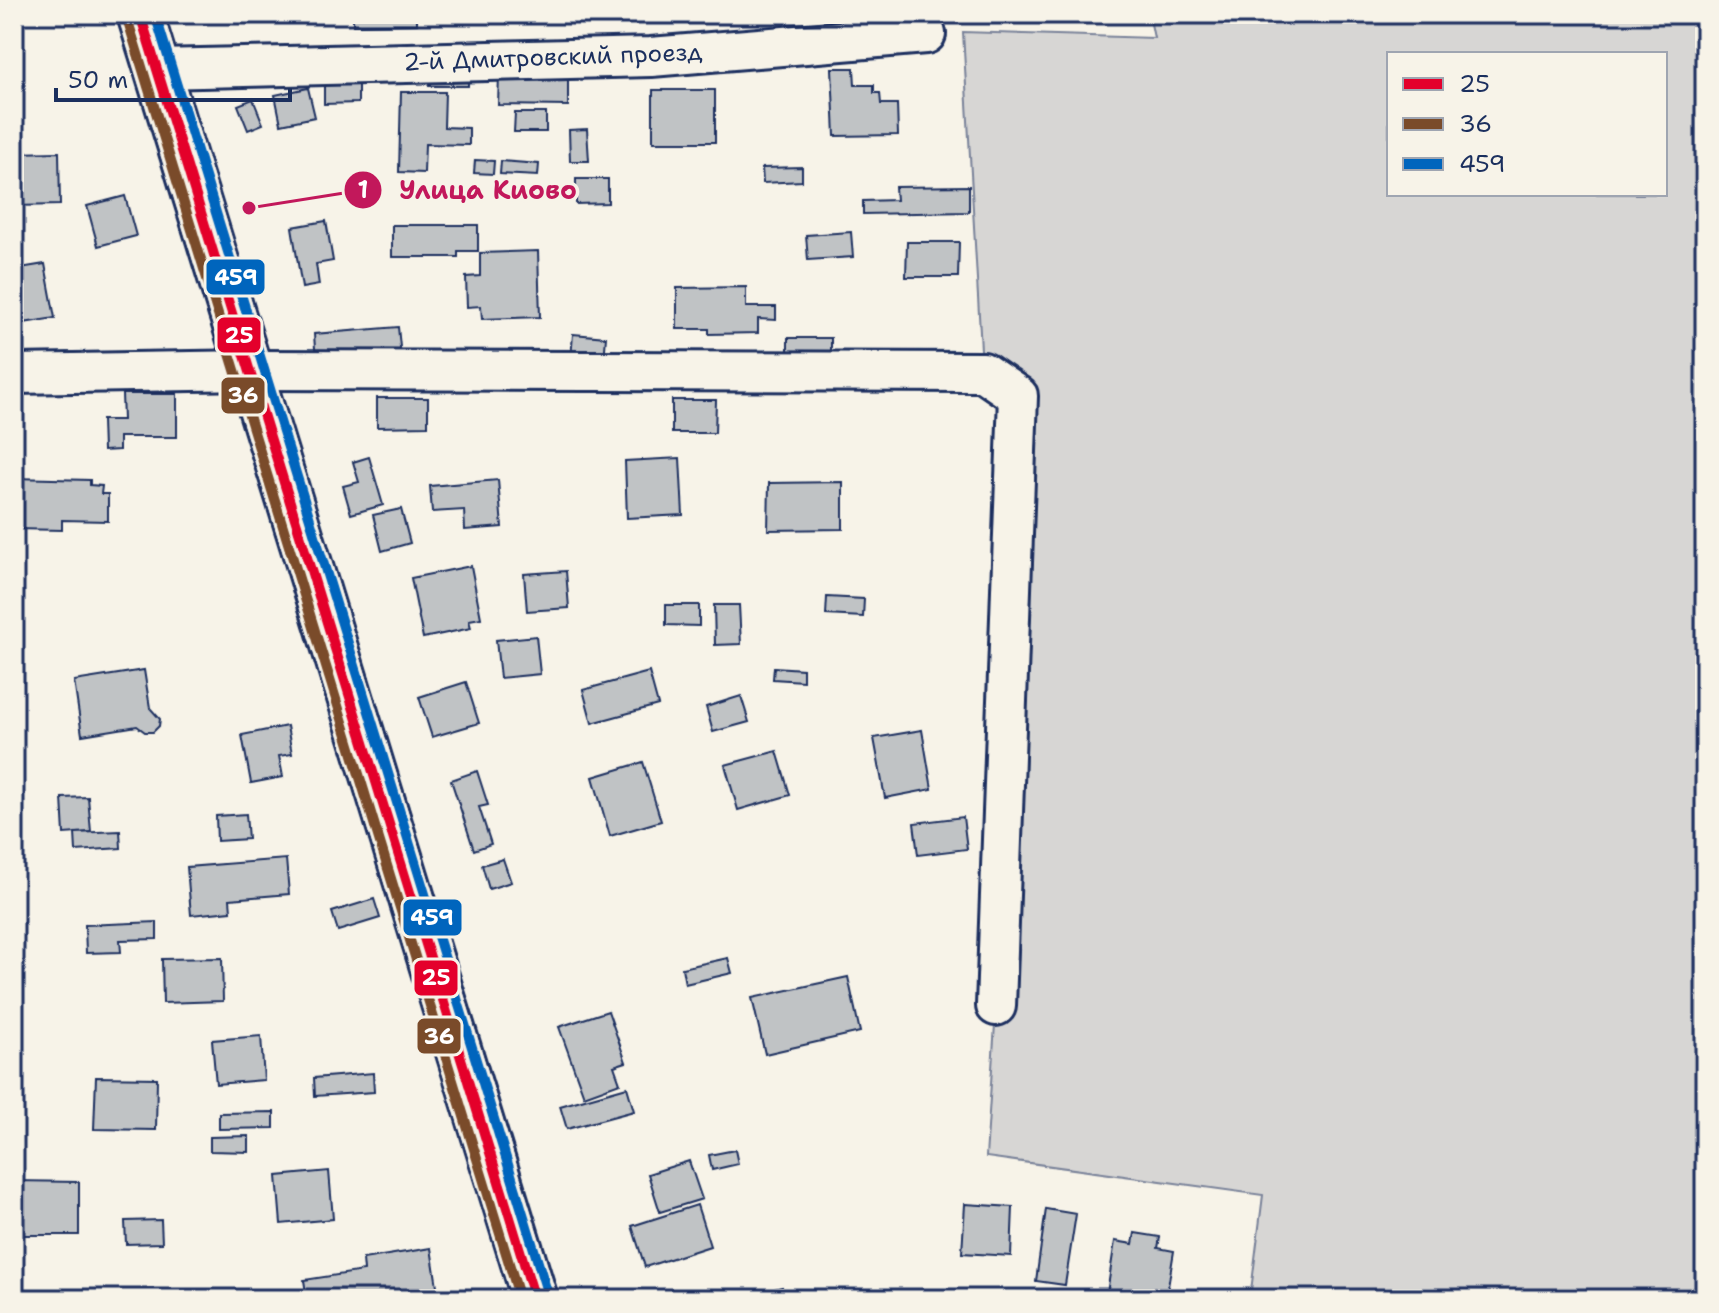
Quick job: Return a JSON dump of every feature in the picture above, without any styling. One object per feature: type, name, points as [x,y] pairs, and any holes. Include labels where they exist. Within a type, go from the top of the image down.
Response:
[{"type":"main road","points":[[140,14],[535,1299]]},
{"type":"street","name":"2-й Дмитровский проезд","points":[[158,69],[651,57],[926,34],[920,14]]},
{"type":"street","points":[[14,374],[251,370],[983,372],[1018,396],[996,1006]]},
{"type":"shaded area","points":[[1149,14],[1705,14],[1705,1299],[1250,1299],[1263,1195],[986,1157],[1037,406],[981,350],[963,32],[1154,38]]},
{"type":"building","points":[[353,14],[417,14],[417,24],[353,25]]},
{"type":"building","points":[[1090,14],[1123,14],[1123,15],[1090,17]]},
{"type":"building","points":[[832,68],[854,68],[855,85],[874,85],[874,93],[880,93],[881,104],[897,104],[898,135],[835,136]]},
{"type":"building","points":[[429,74],[468,74],[468,86],[429,86]]},
{"type":"building","points":[[499,75],[568,76],[568,106],[498,105]]},
{"type":"building","points":[[358,81],[358,103],[324,104],[324,82]]},
{"type":"building","points":[[308,88],[315,117],[281,124],[275,95]]},
{"type":"building","points":[[653,90],[715,90],[715,142],[653,142]]},
{"type":"building","points":[[401,92],[445,92],[444,127],[469,128],[469,145],[425,144],[424,173],[399,172]]},
{"type":"building","points":[[253,99],[263,124],[248,130],[238,105]]},
{"type":"building","points":[[515,113],[546,113],[546,132],[514,132]]},
{"type":"building","points":[[587,129],[589,161],[570,161],[569,130]]},
{"type":"building","points":[[59,152],[60,205],[14,206],[14,153]]},
{"type":"building","points":[[475,160],[494,161],[493,174],[474,173]]},
{"type":"building","points":[[501,161],[539,164],[538,176],[500,174]]},
{"type":"building","points":[[802,167],[802,181],[763,183],[762,168]]},
{"type":"building","points":[[576,179],[608,179],[608,203],[576,204]]},
{"type":"building","points":[[969,186],[969,212],[863,214],[863,201],[896,200],[895,187]]},
{"type":"building","points":[[125,196],[136,236],[98,246],[87,206]]},
{"type":"building","points":[[326,221],[333,261],[316,264],[319,285],[302,288],[292,227]]},
{"type":"building","points":[[392,225],[478,225],[478,251],[458,251],[458,257],[392,257]]},
{"type":"building","points":[[851,232],[853,257],[808,260],[806,235]]},
{"type":"building","points":[[907,242],[959,242],[958,277],[906,277]]},
{"type":"building","points":[[538,251],[540,317],[482,319],[481,306],[467,307],[466,277],[480,276],[480,253]]},
{"type":"building","points":[[45,264],[55,318],[17,324],[14,269]]},
{"type":"building","points":[[746,287],[746,307],[776,307],[776,320],[758,319],[758,333],[709,334],[709,329],[677,329],[677,288]]},
{"type":"building","points":[[398,327],[401,357],[316,363],[314,334]]},
{"type":"building","points":[[573,334],[606,337],[604,361],[571,358]]},
{"type":"building","points":[[788,338],[831,338],[831,359],[788,360]]},
{"type":"building","points":[[122,394],[177,394],[177,437],[119,437],[119,450],[103,451],[102,420],[123,420]]},
{"type":"building","points":[[377,398],[428,398],[428,426],[377,427]]},
{"type":"building","points":[[672,400],[716,400],[715,433],[672,433]]},
{"type":"building","points":[[369,457],[383,505],[351,514],[343,486],[359,482],[353,462]]},
{"type":"building","points":[[680,458],[683,515],[627,518],[625,461]]},
{"type":"building","points":[[14,478],[90,480],[90,485],[102,486],[101,494],[108,494],[108,521],[62,520],[62,530],[14,529]]},
{"type":"building","points":[[498,480],[502,527],[465,530],[464,510],[432,512],[430,486]]},
{"type":"building","points":[[843,482],[843,529],[768,530],[769,483]]},
{"type":"building","points":[[401,509],[410,543],[382,551],[373,515]]},
{"type":"building","points":[[471,566],[481,618],[469,620],[471,628],[423,638],[411,578]]},
{"type":"building","points":[[566,571],[569,608],[527,611],[524,574]]},
{"type":"building","points":[[827,597],[864,599],[863,617],[826,615]]},
{"type":"building","points":[[666,605],[699,605],[699,626],[666,625]]},
{"type":"building","points":[[714,605],[739,605],[741,644],[715,645]]},
{"type":"building","points":[[536,636],[540,674],[500,678],[496,640]]},
{"type":"building","points":[[774,667],[803,669],[803,681],[773,679]]},
{"type":"building","points":[[144,670],[150,708],[160,719],[159,726],[153,732],[145,732],[137,726],[82,735],[74,681]]},
{"type":"building","points":[[649,672],[658,705],[592,723],[583,690]]},
{"type":"building","points":[[466,682],[479,723],[432,737],[419,697]]},
{"type":"building","points":[[741,696],[749,722],[713,732],[706,707]]},
{"type":"building","points":[[287,726],[292,754],[279,756],[283,777],[251,783],[242,735]]},
{"type":"building","points":[[922,730],[932,789],[885,798],[874,738]]},
{"type":"building","points":[[777,751],[790,795],[738,810],[725,765]]},
{"type":"building","points":[[643,762],[661,821],[610,836],[593,777]]},
{"type":"building","points":[[477,771],[488,805],[479,807],[491,844],[474,850],[451,780]]},
{"type":"building","points":[[88,797],[91,832],[64,834],[62,798]]},
{"type":"building","points":[[246,814],[248,839],[217,841],[216,816]]},
{"type":"building","points":[[963,817],[967,849],[918,855],[914,823]]},
{"type":"building","points":[[120,831],[121,848],[76,851],[75,833]]},
{"type":"building","points":[[286,859],[289,894],[230,899],[231,911],[191,915],[187,867]]},
{"type":"building","points":[[503,859],[511,882],[489,889],[482,865]]},
{"type":"building","points":[[374,899],[380,918],[338,931],[332,912]]},
{"type":"building","points":[[157,922],[157,939],[120,940],[121,952],[86,953],[85,925]]},
{"type":"building","points":[[222,958],[223,1001],[163,1003],[162,959]]},
{"type":"building","points":[[728,958],[732,973],[685,984],[682,968]]},
{"type":"building","points":[[848,977],[860,1032],[765,1054],[752,998]]},
{"type":"building","points":[[608,1011],[626,1062],[614,1066],[620,1083],[584,1096],[559,1027]]},
{"type":"building","points":[[14,1029],[17,1029],[15,1078],[14,1078]]},
{"type":"building","points":[[261,1036],[264,1080],[216,1084],[212,1040]]},
{"type":"building","points":[[373,1073],[374,1092],[315,1096],[314,1078]]},
{"type":"building","points":[[96,1077],[157,1078],[156,1130],[94,1129]]},
{"type":"building","points":[[627,1087],[634,1111],[567,1129],[560,1106]]},
{"type":"building","points":[[274,1112],[274,1128],[219,1129],[219,1113]]},
{"type":"building","points":[[249,1136],[249,1152],[210,1151],[210,1137]]},
{"type":"building","points":[[735,1150],[738,1164],[712,1170],[709,1155]]},
{"type":"building","points":[[689,1161],[702,1199],[660,1212],[648,1174]]},
{"type":"building","points":[[329,1171],[333,1219],[281,1224],[277,1176]]},
{"type":"building","points":[[14,1181],[79,1182],[79,1235],[14,1235]]},
{"type":"building","points":[[965,1204],[1013,1207],[1011,1256],[962,1253]]},
{"type":"building","points":[[697,1205],[710,1246],[645,1267],[632,1226]]},
{"type":"building","points":[[1046,1209],[1076,1214],[1065,1285],[1036,1281]]},
{"type":"building","points":[[161,1220],[162,1243],[126,1244],[125,1221]]},
{"type":"building","points":[[1135,1233],[1160,1237],[1158,1248],[1174,1251],[1166,1299],[1125,1299],[1125,1295],[1107,1293],[1115,1241],[1133,1244]]},
{"type":"building","points":[[431,1248],[439,1299],[307,1299],[304,1280],[364,1271],[363,1259]]},
{"type":"building","points":[[782,1287],[785,1299],[734,1299]]},
{"type":"transit line","name":"25","points":[[140,14],[535,1299]]},
{"type":"transit line","name":"459","points":[[155,14],[548,1295]]},
{"type":"transit line","name":"36","points":[[127,18],[520,1299]]},
{"type":"place","name":"Улица Киово","points":[[249,208]]}]
